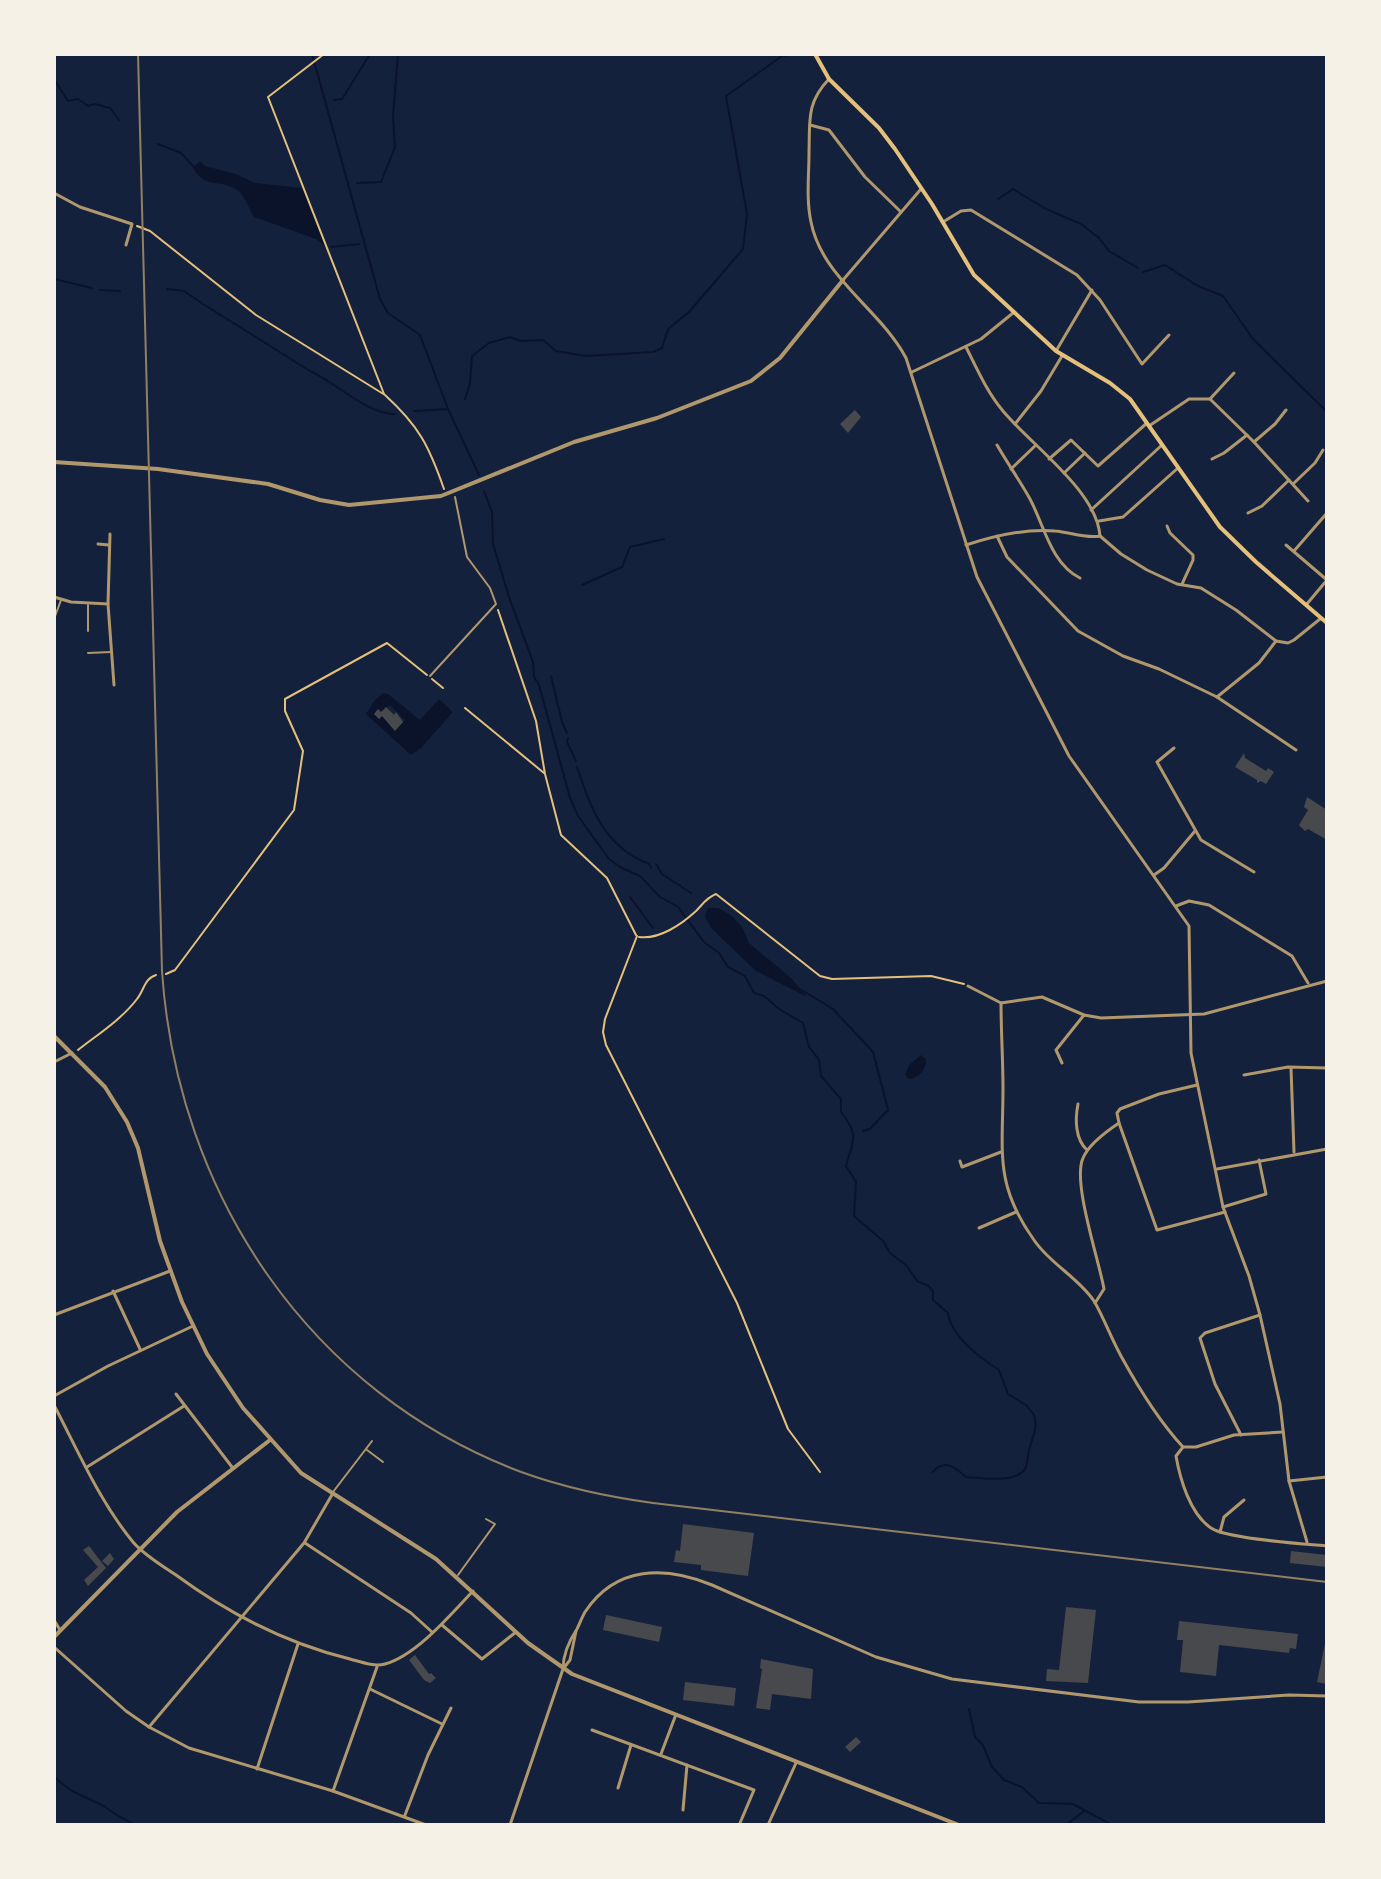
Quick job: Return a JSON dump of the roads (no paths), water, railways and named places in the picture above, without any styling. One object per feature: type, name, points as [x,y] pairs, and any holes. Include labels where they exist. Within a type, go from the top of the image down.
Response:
[{"type":"main road","points":[[815,54],[829,79],[884,135],[923,188],[970,269],[1013,313],[1062,356],[1118,388],[1130,399],[1220,527],[1327,623]]},
{"type":"street","points":[[829,79],[811,103],[810,125],[808,203],[811,223],[823,254],[888,330],[912,372],[977,577],[1061,742],[1187,922],[1190,933],[1190,1052],[1224,1209],[1260,1315],[1284,1432],[1289,1481],[1307,1542]]},
{"type":"street","points":[[810,125],[829,130],[865,177],[901,212]]},
{"type":"street","points":[[54,462],[158,469],[268,484],[320,500],[349,505],[452,496],[574,442],[657,418],[751,381],[785,353],[923,188]]},
{"type":"street","points":[[54,193],[80,207],[132,224],[126,245]]},
{"type":"street","points":[[943,222],[961,211],[971,210],[1065,267],[1092,290],[1142,364],[1169,335]]},
{"type":"street","points":[[1056,351],[1092,290]]},
{"type":"street","points":[[912,372],[981,339],[1013,313]]},
{"type":"street","points":[[966,347],[985,385],[1015,424],[1063,474],[1099,521],[1100,536]]},
{"type":"street","points":[[1015,424],[1041,391],[1062,356]]},
{"type":"street","points":[[1210,399],[1234,373]]},
{"type":"street","points":[[1049,459],[1071,440],[1098,466],[1148,424],[1189,399],[1210,399],[1308,501]]},
{"type":"street","points":[[1254,442],[1286,410]]},
{"type":"street","points":[[1212,459],[1247,435]]},
{"type":"street","points":[[997,445],[1030,499],[1059,559],[1071,574],[1080,578]]},
{"type":"street","points":[[1011,469],[1036,445]]},
{"type":"street","points":[[1091,510],[1162,445]]},
{"type":"street","points":[[1248,513],[1262,506],[1315,463],[1323,450]]},
{"type":"street","points":[[1063,474],[1085,453]]},
{"type":"street","points":[[1099,521],[1123,517],[1178,468]]},
{"type":"street","points":[[1318,513],[1323,519]]},
{"type":"street","points":[[1294,551],[1327,513]]},
{"type":"street","points":[[1167,526],[1170,533],[1193,555],[1182,584]]},
{"type":"street","points":[[966,545],[997,536],[1045,531],[1100,536],[1132,561],[1182,584],[1201,588],[1276,641],[1290,643],[1321,618]]},
{"type":"street","points":[[110,534],[108,604],[114,685]]},
{"type":"street","points":[[997,536],[1007,557],[1078,631],[1123,656],[1159,669],[1217,697],[1296,750]]},
{"type":"street","points":[[98,544],[109,545]]},
{"type":"street","points":[[1286,545],[1327,580],[1306,605]]},
{"type":"street","points":[[54,597],[88,604],[108,604]]},
{"type":"street","points":[[1217,697],[1259,663],[1276,641]]},
{"type":"street","points":[[1174,748],[1157,762],[1201,840],[1254,872]]},
{"type":"street","points":[[1154,875],[1164,868],[1196,830]]},
{"type":"street","points":[[1176,906],[1189,901],[1209,905],[1292,956],[1309,985]]},
{"type":"street","points":[[968,986],[1001,1003],[1036,996],[1084,1015],[1101,1018],[1188,1016],[1327,981]]},
{"type":"street","points":[[1001,1003],[1001,1152],[1004,1176],[1016,1212],[1044,1253],[1095,1303],[1135,1379],[1183,1447]]},
{"type":"street","points":[[1062,1063],[1056,1050],[1084,1015]]},
{"type":"street","points":[[54,1036],[105,1087],[127,1122],[138,1148],[170,1271],[193,1326],[221,1377],[295,1468],[458,1576],[516,1632],[563,1669],[675,1717],[959,1825]]},
{"type":"street","points":[[54,1062],[72,1053]]},
{"type":"street","points":[[1244,1075],[1291,1068],[1327,1068]]},
{"type":"street","points":[[1291,1068],[1294,1153]]},
{"type":"street","points":[[1197,1085],[1159,1094],[1120,1109],[1117,1113],[1157,1230],[1266,1194],[1259,1160]]},
{"type":"street","points":[[1078,1104],[1075,1117],[1077,1128],[1081,1144],[1087,1150]]},
{"type":"street","points":[[1095,1303],[1104,1289],[1081,1190],[1079,1168],[1087,1150],[1119,1123]]},
{"type":"street","points":[[1215,1170],[1327,1149]]},
{"type":"street","points":[[962,1167],[1001,1152]]},
{"type":"street","points":[[960,1161],[963,1173]]},
{"type":"street","points":[[979,1228],[1016,1212]]},
{"type":"street","points":[[54,1315],[170,1271]]},
{"type":"street","points":[[113,1291],[141,1350]]},
{"type":"street","points":[[1241,1435],[1215,1384],[1200,1338],[1205,1333],[1260,1315]]},
{"type":"street","points":[[54,1396],[193,1326]]},
{"type":"street","points":[[176,1394],[233,1468]]},
{"type":"street","points":[[54,1405],[109,1508],[140,1549],[241,1618],[298,1644],[377,1665],[393,1661],[432,1632],[473,1591]]},
{"type":"street","points":[[87,1467],[184,1406]]},
{"type":"street","points":[[1183,1447],[1196,1447],[1241,1435],[1284,1432]]},
{"type":"street","points":[[54,1637],[178,1511],[270,1440]]},
{"type":"street","points":[[1183,1447],[1176,1456],[1186,1491],[1207,1525],[1220,1532],[1327,1546]]},
{"type":"street","points":[[1289,1481],[1327,1477]]},
{"type":"street","points":[[149,1727],[304,1543],[333,1493]]},
{"type":"street","points":[[1220,1532],[1224,1517],[1244,1500]]},
{"type":"street","points":[[304,1543],[411,1613],[432,1632]]},
{"type":"street","points":[[510,1825],[563,1669],[563,1657],[584,1613],[608,1588],[630,1576],[669,1571],[687,1575],[876,1657],[952,1679],[1139,1702],[1327,1696]]},
{"type":"street","points":[[54,1620],[60,1630]]},
{"type":"street","points":[[441,1624],[482,1659],[516,1632]]},
{"type":"street","points":[[257,1769],[298,1644]]},
{"type":"street","points":[[54,1647],[113,1701],[149,1727],[189,1748],[333,1791],[426,1825]]},
{"type":"street","points":[[333,1791],[377,1665]]},
{"type":"street","points":[[370,1689],[442,1724]]},
{"type":"street","points":[[405,1817],[451,1708]]},
{"type":"street","points":[[661,1755],[675,1717]]},
{"type":"street","points":[[592,1730],[754,1790],[740,1823]]},
{"type":"street","points":[[618,1788],[631,1745]]},
{"type":"street","points":[[768,1825],[796,1762]]},
{"type":"street","points":[[683,1810],[687,1765]]},
{"type":"street","points":[[940,1825],[941,1818]]},
{"type":"lane","points":[[430,676],[496,604],[490,588],[467,557],[452,496]]},
{"type":"lane","points":[[54,619],[61,599]]},
{"type":"lane","points":[[88,604],[88,631]]},
{"type":"lane","points":[[88,653],[112,652]]},
{"type":"lane","points":[[333,1493],[372,1441]]},
{"type":"lane","points":[[366,1450],[383,1462]]},
{"type":"lane","points":[[458,1576],[495,1524],[486,1519]]},
{"type":"water","points":[[200,161],[205,166],[236,174],[255,183],[302,188],[325,246],[316,239],[254,217],[237,190],[198,175],[193,168]]},
{"type":"water","points":[[383,693],[388,694],[420,720],[439,699],[453,712],[411,755],[366,714]],"holes":[[[390,705],[405,720],[395,731],[382,716],[379,719],[374,714]]]},
{"type":"water","points":[[708,908],[718,908],[732,916],[742,927],[749,943],[791,978],[807,997],[756,971],[711,928],[705,916]]},
{"type":"water","points":[[921,1055],[926,1059],[924,1070],[909,1079],[905,1075],[909,1065]]},
{"type":"waterway","points":[[312,54],[380,299],[388,313],[420,335],[448,409],[479,475]]},
{"type":"waterway","points":[[334,100],[342,99],[370,54]]},
{"type":"waterway","points":[[357,183],[381,182],[395,147],[393,116],[398,54]]},
{"type":"waterway","points":[[465,399],[472,356],[489,343],[510,337],[520,341],[543,340],[556,351],[586,356],[653,352],[662,348],[668,329],[689,312],[743,249],[747,214],[726,96],[782,56],[795,54]]},
{"type":"waterway","points":[[54,79],[68,101],[78,99],[88,106],[95,104],[110,108],[119,120]]},
{"type":"waterway","points":[[158,144],[181,153],[194,167]]},
{"type":"waterway","points":[[998,199],[1013,189],[1046,209],[1081,224],[1099,238],[1109,251],[1138,268]]},
{"type":"waterway","points":[[331,247],[359,244]]},
{"type":"waterway","points":[[1143,272],[1165,265],[1198,286],[1223,296],[1253,339],[1327,412]]},
{"type":"waterway","points":[[54,279],[92,288]]},
{"type":"waterway","points":[[167,289],[184,291],[363,404],[395,414]]},
{"type":"waterway","points":[[100,290],[120,291]]},
{"type":"waterway","points":[[414,411],[448,409]]},
{"type":"waterway","points":[[484,491],[492,512],[493,544],[533,662],[534,677],[578,816],[609,859],[640,876],[660,897],[678,907],[704,942],[719,953],[728,967],[745,976],[754,993],[764,996],[803,1023],[809,1047],[819,1060],[821,1076],[841,1099],[841,1112],[853,1133],[846,1166],[856,1182],[854,1216],[883,1241],[890,1253],[907,1266],[917,1281],[929,1286],[933,1300],[948,1313],[960,1338],[999,1370],[1008,1394],[1026,1405],[1034,1415],[1035,1431],[1026,1467],[1016,1476],[999,1479],[966,1477],[946,1465],[933,1472]]},
{"type":"waterway","points":[[582,585],[622,567],[630,547],[664,539]]},
{"type":"waterway","points":[[551,676],[567,733]]},
{"type":"waterway","points":[[568,738],[576,761]]},
{"type":"waterway","points":[[577,767],[594,811],[610,837],[651,868]]},
{"type":"waterway","points":[[656,864],[662,874],[691,893]]},
{"type":"waterway","points":[[630,897],[653,928]]},
{"type":"waterway","points":[[800,989],[833,1009],[873,1052],[888,1110],[870,1129],[863,1131]]},
{"type":"waterway","points":[[969,1709],[975,1737],[983,1745],[992,1767],[1004,1780],[1022,1787],[1039,1803],[1073,1804],[1112,1825]]},
{"type":"waterway","points":[[54,1777],[72,1791],[136,1825]]},
{"type":"waterway","points":[[1066,1825],[1084,1811]]},
{"type":"railway","points":[[138,54],[162,971],[173,1053],[195,1132],[227,1207],[268,1276],[319,1338],[379,1393],[448,1438],[524,1473],[556,1483],[653,1503],[1327,1582]]}]
